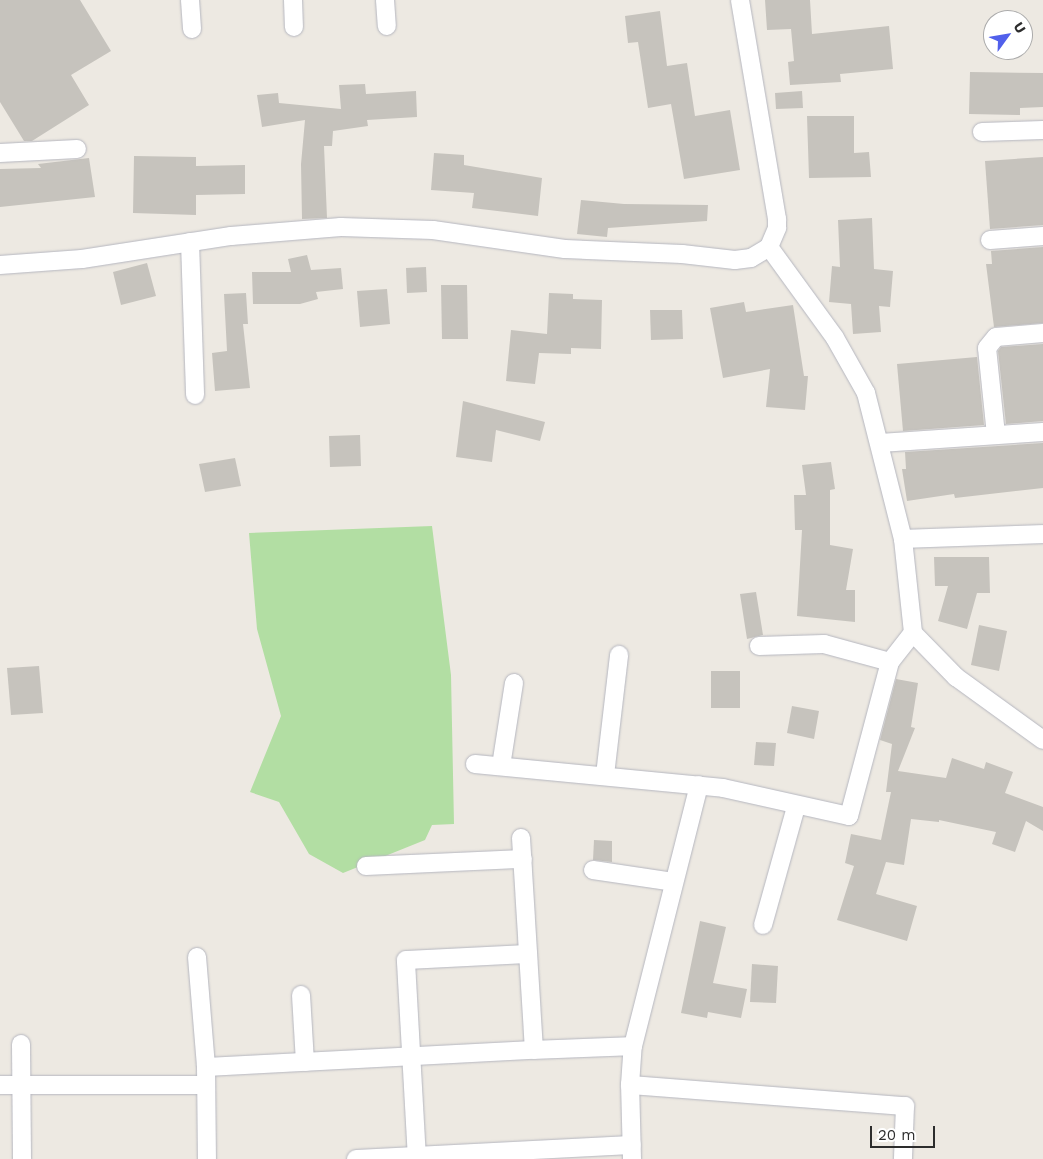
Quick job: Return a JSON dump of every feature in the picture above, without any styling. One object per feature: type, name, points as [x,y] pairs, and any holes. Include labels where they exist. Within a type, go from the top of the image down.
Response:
[{"type":"street","points":[[190,0],[192,29]]},
{"type":"street","points":[[292,0],[294,27]]},
{"type":"street","points":[[385,0],[387,26]]},
{"type":"street","points":[[0,265],[82,259],[190,242],[341,227],[433,230],[565,249],[682,254],[735,260],[751,258],[769,247],[777,228],[776,203],[740,0]]},
{"type":"street","points":[[982,132],[1043,130]]},
{"type":"street","points":[[0,153],[77,149]]},
{"type":"street","points":[[990,240],[1043,236]]},
{"type":"street","points":[[190,242],[195,395]]},
{"type":"street","points":[[769,247],[835,338],[866,393],[903,539],[913,633],[956,677],[1043,740]]},
{"type":"street","points":[[996,435],[987,348],[996,337],[1043,334]]},
{"type":"street","points":[[880,443],[1043,432]]},
{"type":"street","points":[[903,539],[1043,534]]},
{"type":"street","points":[[476,764],[699,785],[796,807],[849,816],[890,662],[913,633]]},
{"type":"street","points":[[759,646],[824,644],[890,662]]},
{"type":"street","points":[[605,775],[619,655]]},
{"type":"street","points":[[501,766],[514,683]]},
{"type":"street","points":[[356,1159],[632,1152],[630,1084],[633,1046],[699,785]]},
{"type":"street","points":[[763,924],[796,807]]},
{"type":"street","points":[[521,838],[534,1050]]},
{"type":"street","points":[[366,866],[523,858]]},
{"type":"street","points":[[593,870],[673,882]]},
{"type":"street","points":[[417,1157],[406,960],[528,954]]},
{"type":"street","points":[[197,957],[206,1067],[207,1159]]},
{"type":"street","points":[[301,995],[305,1062]]},
{"type":"street","points":[[21,1044],[22,1159]]},
{"type":"street","points":[[206,1067],[633,1046]]},
{"type":"street","points":[[630,1084],[904,1106],[903,1159]]},
{"type":"street","points":[[0,1085],[206,1085]]},
{"type":"green space","points":[[432,526],[451,675],[454,824],[432,825],[425,840],[343,873],[309,854],[279,802],[250,792],[281,716],[257,629],[249,533]]},
{"type":"building","points":[[0,0],[80,0],[111,51],[71,75],[89,105],[32,141],[24,141],[0,102]]},
{"type":"building","points":[[765,0],[810,0],[812,34],[889,26],[893,69],[840,74],[841,82],[790,85],[788,62],[794,61],[791,29],[767,30]]},
{"type":"building","points":[[660,11],[667,66],[687,63],[695,116],[730,110],[740,170],[684,179],[671,104],[648,108],[638,42],[628,43],[625,16]]},
{"type":"building","points":[[970,72],[1043,73],[1043,107],[1020,108],[1020,115],[969,114]]},
{"type":"building","points":[[365,84],[366,94],[416,91],[417,117],[367,120],[368,126],[333,131],[332,146],[324,146],[327,218],[302,219],[301,164],[305,120],[262,127],[257,95],[278,93],[279,103],[341,109],[339,85]]},
{"type":"building","points":[[802,91],[803,108],[776,109],[775,93]]},
{"type":"building","points":[[807,116],[854,116],[854,153],[869,152],[871,177],[809,178]]},
{"type":"building","points":[[434,153],[464,155],[464,165],[542,178],[538,216],[472,208],[474,193],[431,190]]},
{"type":"building","points":[[134,156],[196,157],[196,166],[245,165],[245,194],[196,195],[196,215],[133,213]]},
{"type":"building","points":[[1043,157],[1043,225],[990,229],[985,161]]},
{"type":"building","points":[[89,158],[95,197],[0,207],[0,169],[41,168],[38,164]]},
{"type":"building","points":[[581,200],[624,204],[708,205],[707,221],[608,228],[607,237],[577,234]]},
{"type":"building","points":[[872,218],[874,269],[893,271],[890,307],[879,306],[881,332],[853,334],[851,304],[829,302],[832,266],[840,267],[838,220]]},
{"type":"building","points":[[1043,247],[1043,323],[994,327],[986,264],[992,264],[991,251]]},
{"type":"building","points":[[307,255],[311,270],[341,268],[343,289],[316,292],[318,299],[300,304],[253,304],[252,272],[291,272],[288,259]]},
{"type":"building","points":[[147,263],[156,296],[121,305],[113,272]]},
{"type":"building","points":[[426,267],[427,292],[407,293],[406,268]]},
{"type":"building","points":[[441,285],[467,285],[468,339],[442,339]]},
{"type":"building","points":[[387,289],[390,324],[360,327],[357,291]]},
{"type":"building","points":[[246,293],[248,324],[243,324],[250,388],[215,391],[212,353],[227,351],[224,294]]},
{"type":"building","points":[[549,293],[573,294],[573,299],[602,300],[601,349],[571,348],[571,354],[539,353],[535,384],[506,381],[511,330],[547,334]]},
{"type":"building","points":[[744,302],[746,312],[793,305],[804,376],[808,376],[805,410],[766,407],[770,369],[723,378],[710,308]]},
{"type":"building","points":[[650,310],[682,310],[683,339],[651,340]]},
{"type":"building","points":[[1043,344],[1043,421],[1006,424],[998,351],[1001,347]]},
{"type":"building","points":[[977,357],[984,425],[903,431],[897,364]]},
{"type":"building","points":[[463,401],[545,422],[540,441],[496,430],[492,462],[456,457]]},
{"type":"building","points":[[360,435],[361,466],[330,467],[329,436]]},
{"type":"building","points":[[1043,443],[1043,488],[955,498],[954,494],[907,501],[902,469],[906,469],[905,452]]},
{"type":"building","points":[[235,458],[241,486],[205,492],[199,464]]},
{"type":"building","points":[[831,462],[835,489],[830,490],[830,545],[853,549],[846,590],[855,590],[855,622],[797,616],[802,530],[795,530],[794,495],[806,495],[802,465]]},
{"type":"building","points":[[934,557],[989,557],[990,593],[977,593],[967,629],[938,621],[948,586],[935,586]]},
{"type":"building","points":[[756,592],[763,635],[747,639],[740,594]]},
{"type":"building","points":[[979,625],[1007,631],[999,671],[971,665]]},
{"type":"building","points":[[39,666],[43,713],[11,715],[7,668]]},
{"type":"building","points":[[711,671],[740,671],[740,708],[711,708]]},
{"type":"building","points":[[896,679],[918,683],[911,727],[915,728],[898,771],[946,778],[952,758],[984,769],[986,762],[1013,772],[1005,793],[1043,807],[1043,831],[1026,821],[1015,852],[992,844],[996,832],[939,820],[939,822],[911,819],[904,865],[886,862],[876,894],[917,906],[907,941],[837,920],[854,866],[845,863],[851,834],[881,840],[891,792],[886,792],[892,744],[880,740]]},
{"type":"building","points":[[792,706],[819,711],[814,739],[787,733]]},
{"type":"building","points":[[756,742],[776,743],[774,766],[754,765]]},
{"type":"building","points":[[594,840],[612,841],[612,862],[593,860]]},
{"type":"building","points":[[700,921],[726,927],[713,983],[747,989],[741,1018],[708,1012],[707,1018],[681,1013]]},
{"type":"building","points":[[752,964],[778,966],[776,1003],[750,1002]]}]
